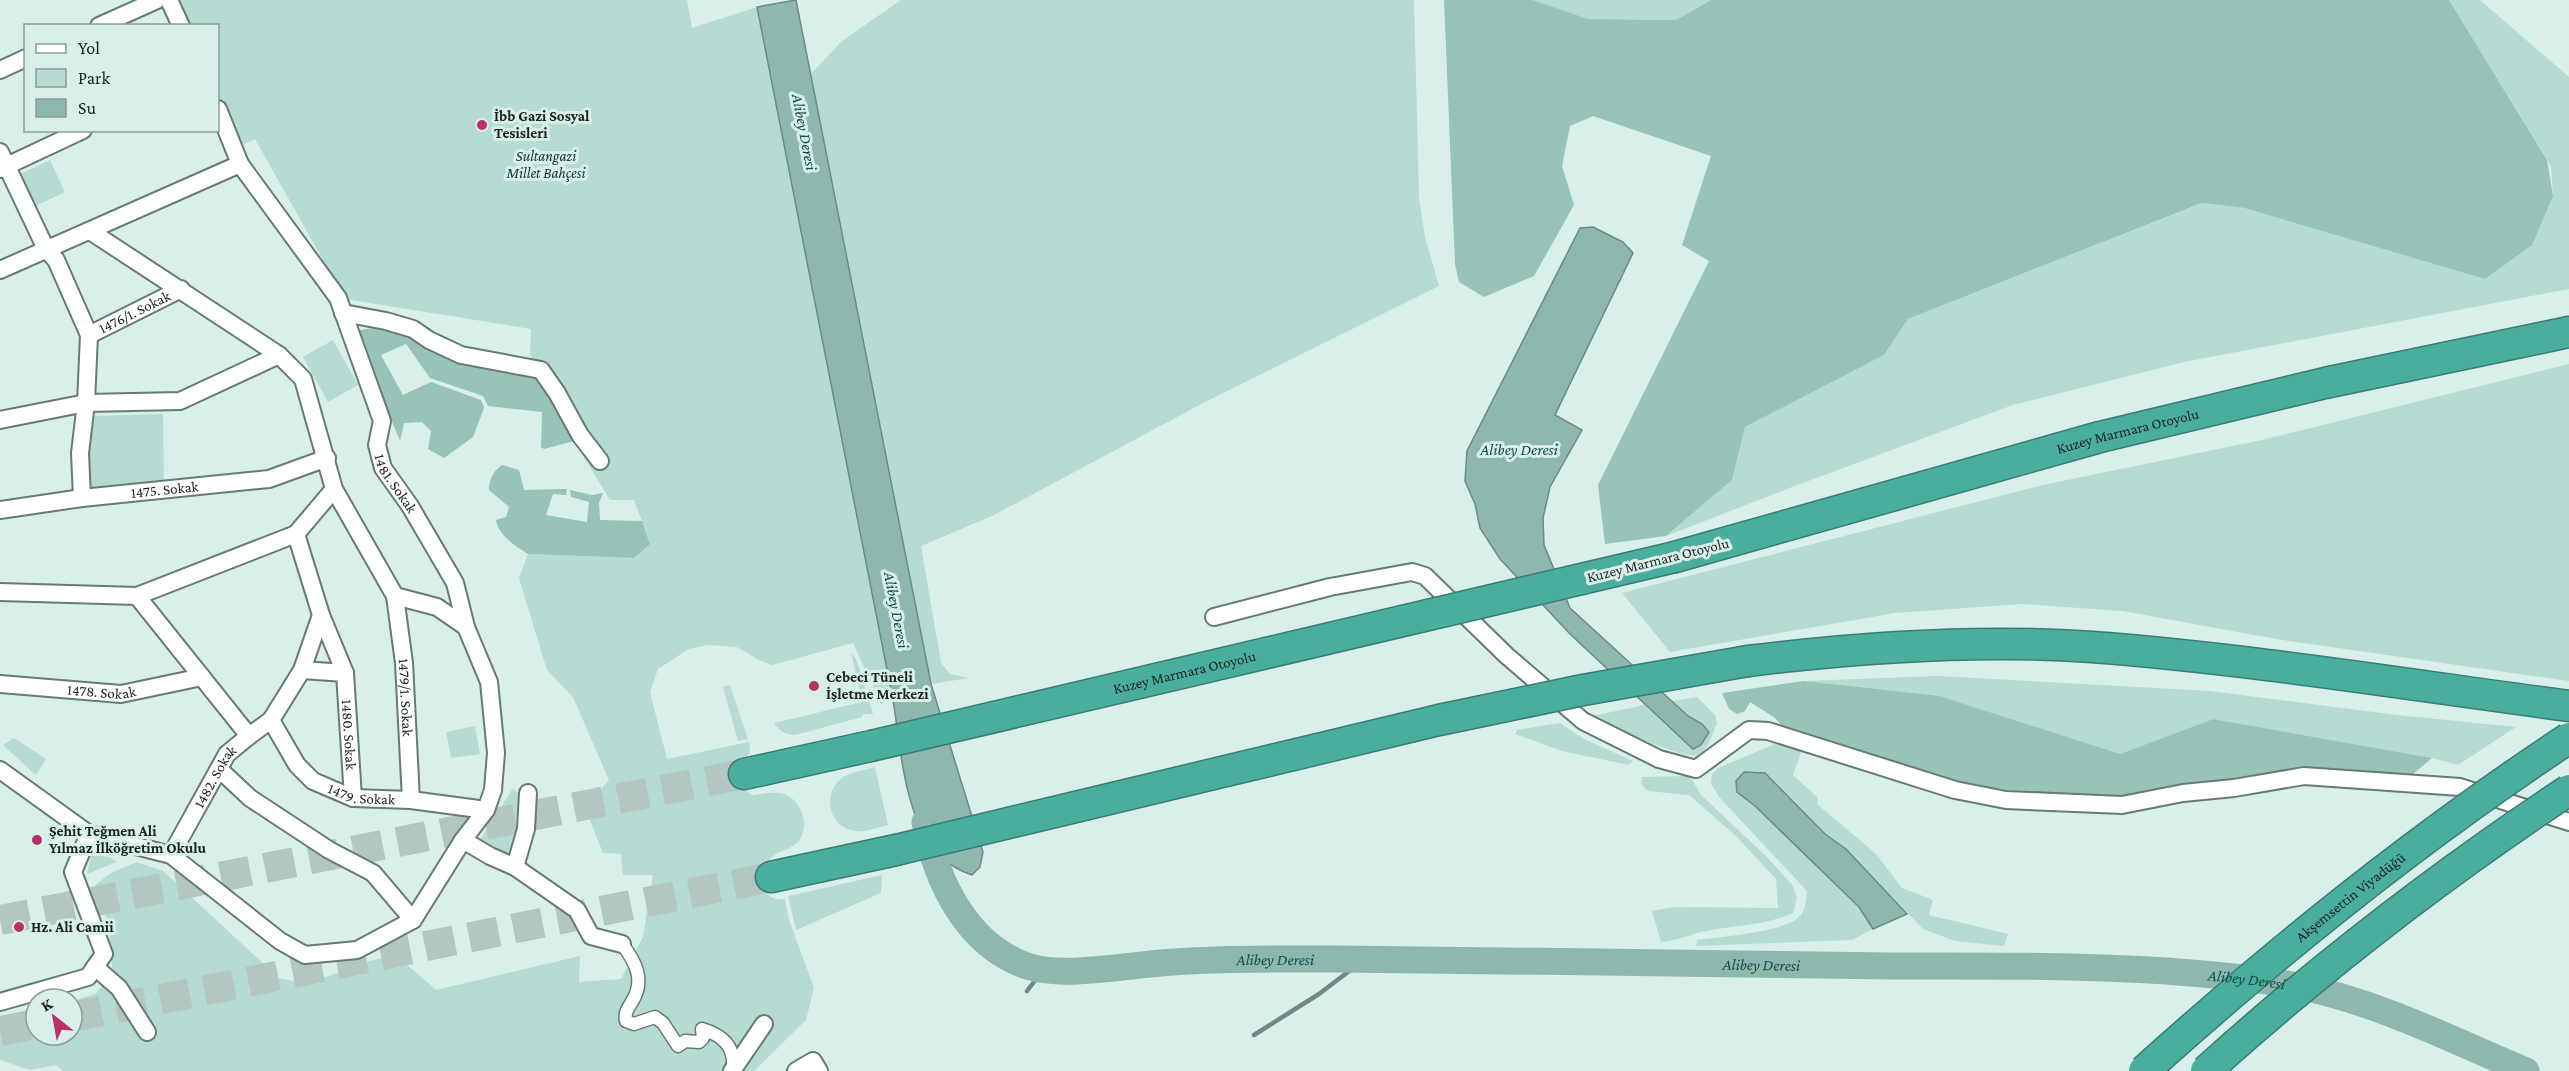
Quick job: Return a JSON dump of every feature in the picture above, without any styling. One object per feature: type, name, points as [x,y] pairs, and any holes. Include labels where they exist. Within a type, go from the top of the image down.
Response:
[{"type":"highway","name":"Kuzey Marmara Otoyolu","points":[[744,774],[1675,557],[2100,437],[2325,383],[2569,332]]},
{"type":"highway","points":[[771,877],[896,850],[1439,720],[1583,690],[1748,661],[1817,652],[1940,644],[2092,647],[2313,671],[2569,706]]},
{"type":"highway","name":"Akşemsettin Viyadüğü","points":[[2144,1071],[2209,1012],[2329,914],[2472,806],[2569,738]]},
{"type":"highway","points":[[2206,1071],[2358,944],[2521,822],[2569,790]]},
{"type":"street","points":[[103,24],[157,0]]},
{"type":"street","points":[[170,0],[180,24]]},
{"type":"street","points":[[0,70],[24,59]]},
{"type":"street","name":"1481. Sokak","points":[[219,112],[240,164],[341,306],[382,421],[377,445],[383,468],[410,506],[455,584],[466,627],[489,681],[496,753],[493,790],[486,810]]},
{"type":"street","points":[[78,132],[2,162],[45,249],[56,260],[88,335],[86,403],[80,453],[82,498]]},
{"type":"street","points":[[0,270],[240,164]]},
{"type":"street","points":[[90,231],[279,355],[303,379],[334,489],[395,596],[437,607],[466,627]]},
{"type":"street","name":"1476/1. Sokak","points":[[88,335],[181,289]]},
{"type":"street","points":[[341,306],[414,329],[429,340],[461,355],[541,370],[557,393],[580,435],[600,461]]},
{"type":"street","points":[[0,420],[86,403],[180,401],[279,355]]},
{"type":"street","name":"1475. Sokak","points":[[0,510],[82,498],[269,480],[327,459]]},
{"type":"street","points":[[0,592],[137,596],[296,534],[334,489]]},
{"type":"street","name":"1480. Sokak","points":[[296,534],[321,615],[345,673],[353,798]]},
{"type":"street","points":[[1214,617],[1330,587],[1412,572],[1425,576],[1507,656],[1583,721],[1659,759],[1696,769],[1749,730],[1768,731],[1955,790],[2006,800],[2122,805],[2183,793],[2234,788],[2304,776],[2460,787],[2569,822]]},
{"type":"street","points":[[137,596],[249,736]]},
{"type":"street","name":"1479/1. Sokak","points":[[395,596],[404,663],[411,800]]},
{"type":"street","points":[[271,720],[302,670],[321,615]]},
{"type":"street","points":[[302,670],[345,673]]},
{"type":"street","name":"1478. Sokak","points":[[0,684],[121,694],[202,677]]},
{"type":"street","name":"1479. Sokak","points":[[271,720],[297,765],[313,780],[353,798],[411,800],[486,810]]},
{"type":"street","name":"1482. Sokak","points":[[171,855],[227,754],[271,720]]},
{"type":"street","points":[[0,770],[89,834],[171,855],[280,941],[305,956],[357,950],[413,920],[463,840],[486,810]]},
{"type":"street","points":[[219,770],[250,798],[329,850],[373,873],[413,920]]},
{"type":"street","points":[[515,867],[526,829],[528,793]]},
{"type":"street","points":[[0,1002],[88,977],[104,954],[73,872],[89,834]]},
{"type":"street","points":[[463,840],[515,867],[577,910],[591,936],[622,944],[634,959],[639,984],[624,1015],[626,1021],[634,1024],[655,1017],[663,1023],[678,1046],[685,1041],[699,1042],[703,1038],[702,1029],[712,1032],[730,1047],[734,1056],[733,1069]]},
{"type":"street","points":[[95,967],[119,988],[147,1032]]},
{"type":"street","points":[[733,1069],[764,1024]]},
{"type":"street","points":[[796,1071],[813,1061],[819,1071]]},
{"type":"green space","name":"Sultangazi Millet Bahçesi","points":[[175,0],[687,0],[692,28],[757,7],[893,700],[881,704],[853,643],[772,665],[737,647],[707,645],[689,649],[658,669],[650,692],[667,759],[749,742],[750,752],[739,775],[742,785],[752,795],[777,793],[788,796],[798,805],[804,819],[802,836],[798,842],[776,854],[767,864],[763,887],[772,898],[785,899],[789,920],[814,988],[806,1020],[754,1071],[63,1071],[56,1065],[30,1070],[0,1060],[0,1016],[24,1012],[24,1047],[84,1047],[84,997],[95,994],[113,974],[108,924],[95,885],[111,873],[137,862],[163,871],[279,978],[308,984],[369,961],[396,955],[436,990],[580,956],[579,982],[621,979],[643,937],[653,875],[623,875],[621,854],[603,853],[585,808],[609,780],[573,697],[547,670],[519,578],[528,554],[634,558],[650,543],[634,500],[610,500],[560,418],[530,354],[531,329],[345,299],[255,139],[238,147],[219,102],[219,24],[186,24]]},
{"type":"green space","points":[[901,0],[1414,0],[1419,198],[1425,237],[1439,286],[1205,402],[994,515],[921,546],[941,663],[950,674],[969,678],[931,684],[811,74],[842,41]]},
{"type":"green space","points":[[1533,0],[1711,0],[1676,20],[1588,19]]},
{"type":"green space","points":[[2449,0],[2480,0],[2569,77],[2569,289],[2184,362],[2013,405],[1666,536],[1732,480],[1745,427],[1884,355],[1908,319],[2203,203],[2245,208],[2553,196],[2551,166]]},
{"type":"green space","points":[[50,160],[65,192],[31,208],[16,176]]},
{"type":"green space","points":[[333,340],[358,385],[328,402],[303,357]]},
{"type":"green space","points":[[2569,364],[2569,681],[2276,639],[2123,611],[2022,604],[1895,613],[1670,652],[1622,593],[2043,485],[2262,440]]},
{"type":"green space","points":[[163,414],[164,490],[90,491],[89,416]]},
{"type":"green space","points":[[851,652],[856,659],[873,714],[863,714],[862,717],[795,735],[785,733],[778,728],[774,723],[862,702]]},
{"type":"green space","points":[[1938,676],[2210,691],[2397,715],[2516,727],[2458,765],[2432,758],[2213,719],[2120,754],[2069,739],[1804,681]]},
{"type":"green space","points":[[730,685],[748,739],[738,741],[723,687]]},
{"type":"green space","points":[[1697,697],[1715,715],[1717,723],[1707,745],[1698,755],[1679,753],[1649,742],[1596,721],[1593,716],[1644,705],[1693,749],[1702,724],[1672,701]]},
{"type":"green space","points":[[1560,723],[1584,739],[1633,761],[1629,765],[1562,751],[1515,734],[1517,730]]},
{"type":"green space","points":[[475,726],[480,754],[451,758],[446,732]]},
{"type":"green space","points":[[14,738],[46,759],[36,775],[3,745]]},
{"type":"green space","points":[[1780,742],[1803,747],[1793,775],[1818,798],[1817,804],[1876,854],[1902,888],[1933,900],[1929,915],[2008,934],[2004,946],[1955,941],[1923,929],[1846,849],[1825,834],[1765,774],[1737,792],[1755,806],[1859,907],[1873,929],[1852,940],[1696,946],[1697,940],[1780,927],[1799,917],[1803,912],[1807,891],[1720,798],[1711,784],[1712,774],[1718,768]]},
{"type":"green space","points":[[875,767],[888,825],[864,831],[850,830],[836,821],[832,814],[830,798],[832,790],[843,777]]},
{"type":"green space","points":[[1687,776],[1693,781],[1700,794],[1767,857],[1793,886],[1797,898],[1793,913],[1770,921],[1709,930],[1661,942],[1652,911],[1675,907],[1778,908],[1776,879],[1736,836],[1689,795],[1648,791],[1641,784],[1642,777]]},
{"type":"green space","points":[[513,788],[521,797],[509,858],[480,840]]},
{"type":"green space","points":[[91,855],[109,857],[117,862],[87,874]]},
{"type":"green space","points":[[882,875],[881,893],[796,930],[788,896]]},
{"type":"shaded area","points":[[1444,0],[1533,0],[1588,19],[1676,20],[1711,0],[2449,0],[2547,160],[2553,196],[2532,245],[2485,279],[2245,208],[2202,203],[1908,319],[1884,355],[1745,427],[1732,480],[1666,536],[1605,544],[1598,485],[1709,261],[1682,245],[1711,156],[1593,116],[1570,126],[1562,166],[1574,205],[1534,276],[1484,297],[1459,282],[1455,264]]},
{"type":"shaded area","points":[[385,326],[543,381],[574,441],[544,449],[541,447],[542,412],[488,406],[483,396],[430,378],[406,344],[381,355],[403,395],[431,382],[481,400],[484,408],[473,437],[444,458],[428,449],[431,431],[422,422],[404,423],[400,441],[355,331]]},
{"type":"shaded area","points":[[502,465],[519,470],[524,490],[567,489],[566,495],[553,494],[546,515],[587,522],[589,502],[571,497],[570,490],[592,495],[603,493],[599,503],[600,520],[642,521],[650,544],[634,558],[528,554],[504,536],[496,520],[506,517],[509,507],[489,490],[492,476]]},
{"type":"shaded area","points":[[1804,681],[1939,696],[2120,754],[2213,719],[2432,758],[2407,779],[2307,767],[2122,799],[2040,795],[1954,781],[1848,746],[1785,730],[1775,718],[1750,702],[1745,711],[1737,714],[1729,709],[1722,693]]},
{"type":"water","points":[[796,0],[931,684],[983,852],[980,867],[972,875],[949,864],[932,847],[920,826],[904,776],[893,700],[757,7]]},
{"type":"water","name":"Alibey Deresi","points":[[1593,227],[1623,242],[1633,253],[1555,415],[1582,430],[1550,487],[1543,518],[1544,545],[1570,608],[1688,716],[1702,724],[1709,732],[1701,745],[1693,749],[1570,634],[1500,559],[1480,528],[1475,504],[1465,481],[1467,451],[1580,228]]},
{"type":"water","points":[[1744,772],[1765,773],[1825,834],[1846,849],[1907,914],[1873,929],[1859,907],[1755,806],[1737,792],[1736,781]]},
{"type":"waterway","name":"Alibey Deresi","points":[[925,822],[937,867],[946,889],[972,928],[1008,957],[1030,967],[1045,970],[1081,971],[1158,963],[1235,959],[1296,959],[2030,966],[2167,971],[2269,981],[2332,994],[2389,1013],[2526,1071]]},
{"type":"waterway","points":[[1254,1035],[1319,994],[1365,959]]},
{"type":"waterway","points":[[1027,991],[1043,970]]},
{"type":"tunnel","points":[[0,920],[744,774]]},
{"type":"tunnel","points":[[84,1015],[771,877]]},
{"type":"tunnel","points":[[0,1031],[24,1026]]},
{"type":"place","name":"İbb Gazi Sosyal Tesisleri","points":[[482,125]]},
{"type":"place","name":"Cebeci Tüneli İşletme Merkezi","points":[[814,686]]},
{"type":"place","name":"Şehit Teğmen Ali Yılmaz İlköğretim Okulu","points":[[37,840]]},
{"type":"place","name":"Hz. Ali Camii","points":[[19,927]]}]
